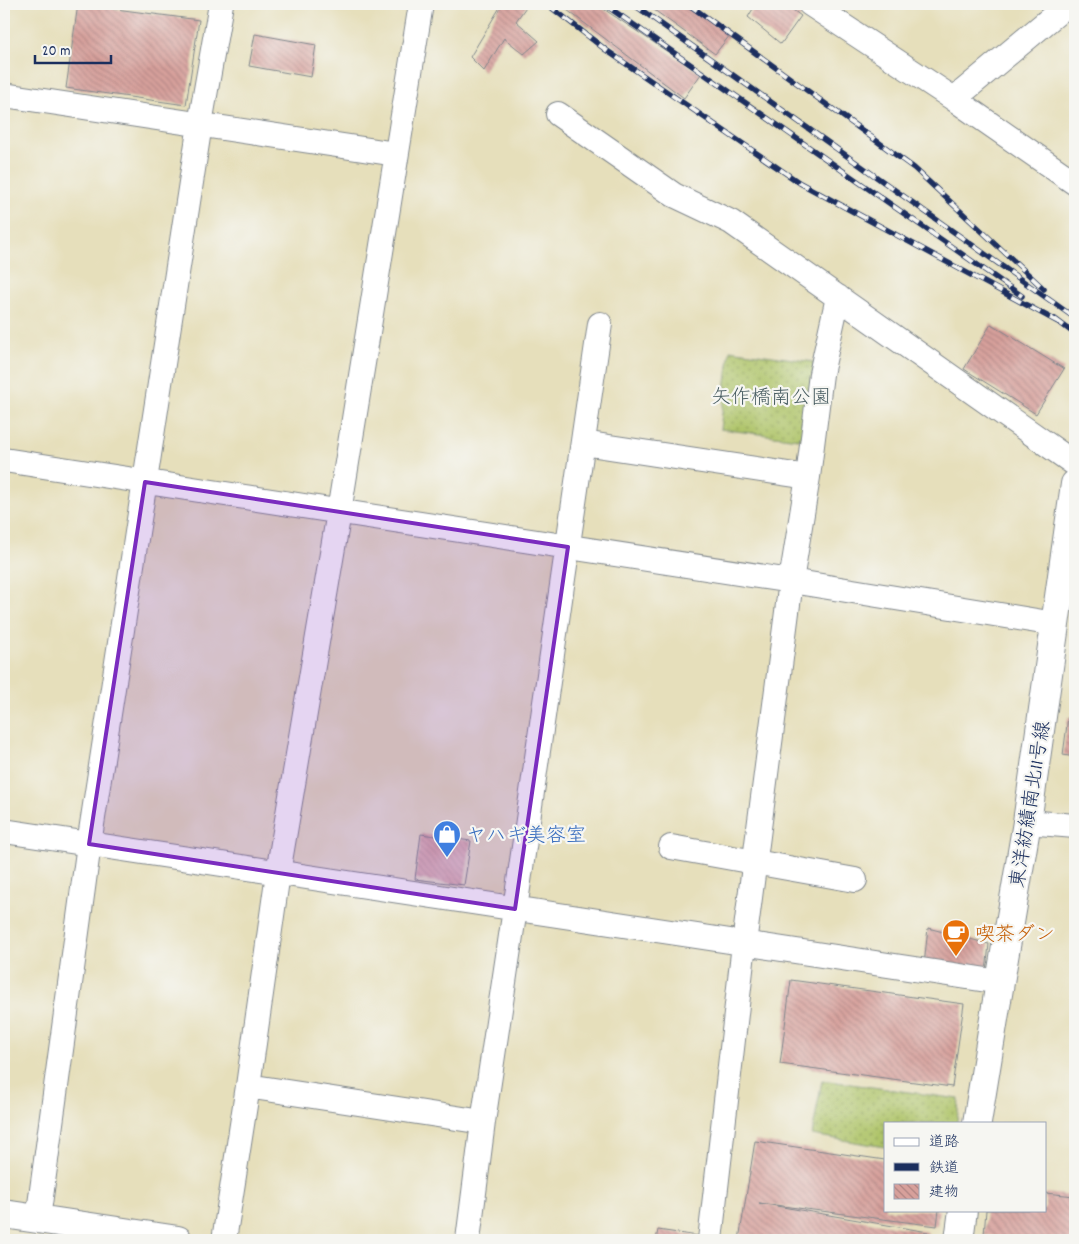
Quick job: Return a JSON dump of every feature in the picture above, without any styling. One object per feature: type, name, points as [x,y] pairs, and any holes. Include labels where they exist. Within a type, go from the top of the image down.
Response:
[{"type":"street","points":[[38,1219],[89,844],[200,124],[221,4]]},
{"type":"street","points":[[224,1240],[278,873],[339,512],[421,4]]},
{"type":"street","points":[[810,4],[954,98],[1075,183]]},
{"type":"street","points":[[954,98],[1068,4]]},
{"type":"street","points":[[4,95],[396,154]]},
{"type":"street","points":[[558,114],[674,195],[731,222],[1075,464]]},
{"type":"street","points":[[710,1240],[744,944],[791,581],[808,477],[821,374],[838,297]]},
{"type":"street","points":[[468,1240],[483,1122],[600,324]]},
{"type":"street","points":[[583,443],[808,477]]},
{"type":"street","points":[[4,460],[791,581],[1055,624]]},
{"type":"street","name":"東洋紡績南北11号線","points":[[977,1122],[1027,822],[1075,484]]},
{"type":"street","points":[[1027,822],[1075,826]]},
{"type":"street","points":[[4,831],[1000,982]]},
{"type":"street","points":[[671,847],[855,880]]},
{"type":"street","points":[[248,1086],[483,1122]]},
{"type":"street","points":[[959,1240],[964,1212]]},
{"type":"street","points":[[4,1214],[178,1240]]},
{"type":"highlighted area","points":[[145,482],[568,547],[515,909],[89,844]]},
{"type":"green space","name":"矢作橋南公園","points":[[730,350],[814,362],[806,440],[720,429]]},
{"type":"green space","points":[[822,1080],[959,1099],[957,1122],[884,1122],[884,1147],[812,1135]]},
{"type":"building","points":[[78,4],[199,20],[186,105],[66,88]]},
{"type":"building","points":[[502,4],[528,4],[516,21],[539,41],[524,54],[504,38],[484,71],[470,57]]},
{"type":"building","points":[[559,4],[596,4],[701,74],[684,98]]},
{"type":"building","points":[[646,4],[683,4],[730,35],[715,54]]},
{"type":"building","points":[[756,4],[785,4],[801,16],[781,44],[748,17]]},
{"type":"building","points":[[255,34],[316,45],[311,77],[249,66]]},
{"type":"building","points":[[991,324],[1064,369],[1036,414],[964,369]]},
{"type":"building","points":[[1068,717],[1075,718],[1075,757],[1063,755]]},
{"type":"building","points":[[421,834],[471,841],[464,885],[415,879]]},
{"type":"building","points":[[928,928],[989,944],[986,972],[924,965]]},
{"type":"building","points":[[791,980],[964,1004],[952,1087],[780,1064]]},
{"type":"building","points":[[755,1141],[884,1160],[884,1212],[939,1212],[937,1226],[759,1203],[928,1232],[927,1240],[739,1240]]},
{"type":"building","points":[[1046,1193],[1075,1196],[1075,1240],[1022,1240],[984,1235],[986,1212],[1046,1212]]},
{"type":"building","points":[[658,1230],[698,1236],[697,1240],[656,1240]]},
{"type":"railway","points":[[547,4],[606,50],[800,183],[1060,323]]},
{"type":"railway","points":[[604,4],[1022,296]]},
{"type":"railway","points":[[633,4],[1075,318]]},
{"type":"railway","points":[[688,4],[914,168],[1044,289]]},
{"type":"railway","points":[[1055,319],[1075,334]]},
{"type":"place","name":"ヤハギ美容室","points":[[447,858]]},
{"type":"place","name":"喫茶ダン","points":[[956,957]]}]
